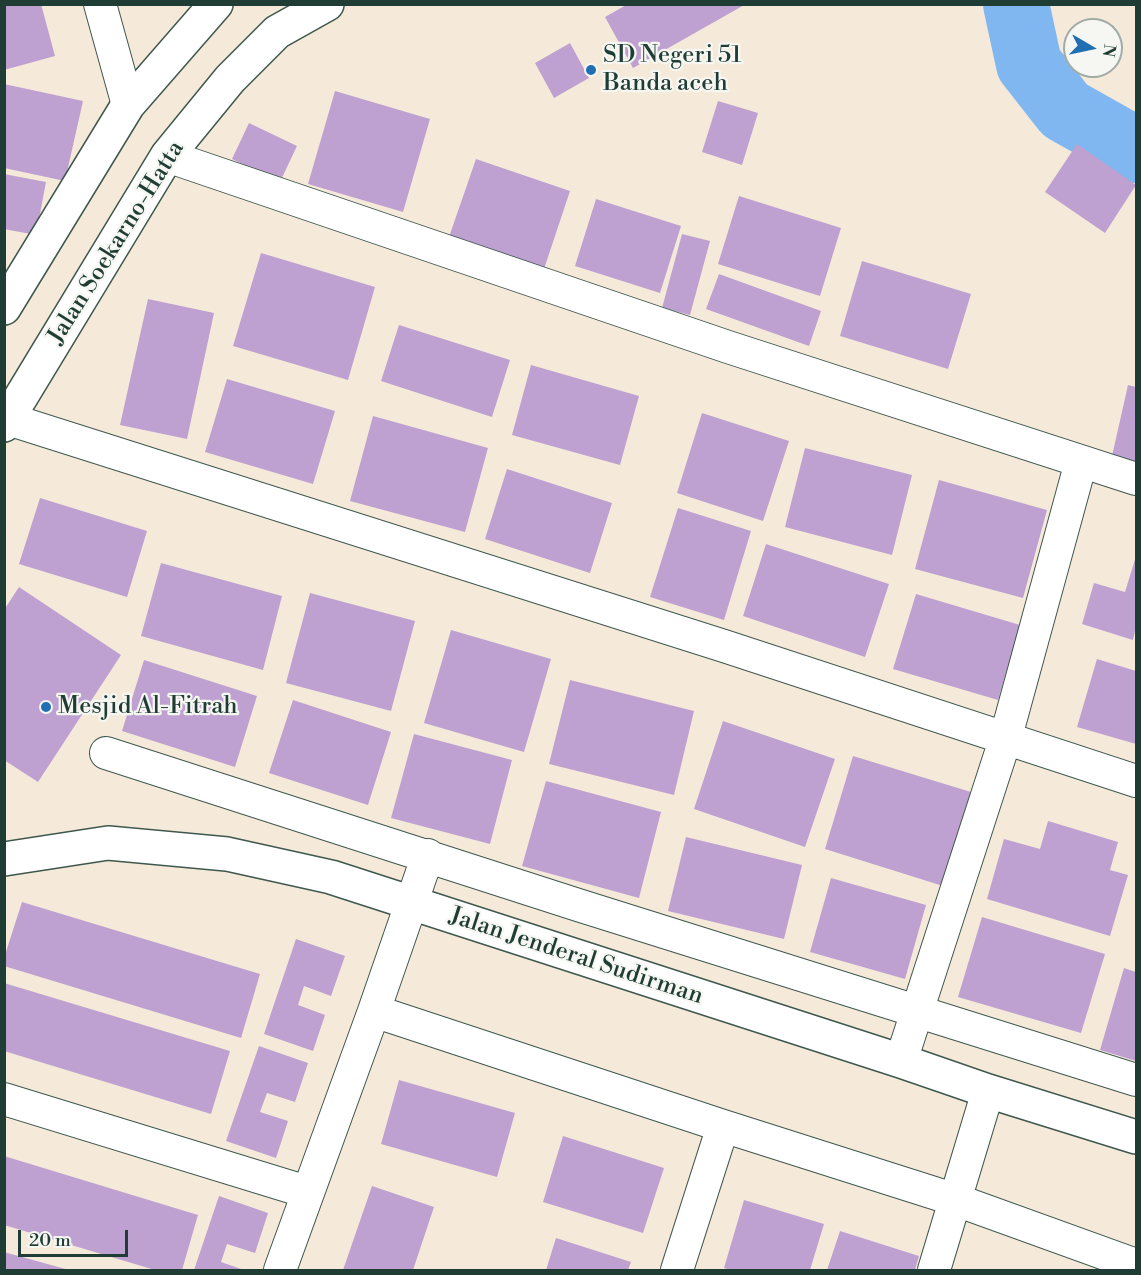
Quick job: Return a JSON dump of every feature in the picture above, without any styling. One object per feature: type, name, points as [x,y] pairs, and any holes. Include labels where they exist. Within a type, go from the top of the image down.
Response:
[{"type":"main road","points":[[4,308],[128,105],[216,4]]},
{"type":"main road","name":"Jalan Soekarno-Hatta","points":[[6,422],[167,156],[230,79],[277,32],[327,4]]},
{"type":"main road","name":"Jalan Jenderal Sudirman","points":[[5,860],[108,843],[227,854],[331,877],[988,1091],[1137,1137]]},
{"type":"street","points":[[100,4],[128,105]]},
{"type":"street","points":[[167,156],[717,343],[1137,479]]},
{"type":"street","points":[[6,422],[724,646],[1005,740],[1137,781]]},
{"type":"street","points":[[901,1061],[1005,740],[1081,462]]},
{"type":"street","points":[[106,753],[1137,1080]]},
{"type":"street","points":[[280,1270],[428,855]]},
{"type":"street","points":[[374,1011],[956,1200],[1137,1265]]},
{"type":"street","points":[[934,1270],[988,1091]]},
{"type":"street","points":[[4,1098],[307,1192]]},
{"type":"street","points":[[677,1270],[723,1126]]},
{"type":"building","points":[[4,4],[41,4],[55,56],[4,70]]},
{"type":"building","points":[[628,4],[746,4],[633,68],[605,17]]},
{"type":"building","points":[[570,43],[589,78],[554,98],[535,63]]},
{"type":"building","points":[[4,84],[83,101],[65,181],[4,168]]},
{"type":"building","points":[[335,91],[430,119],[403,212],[308,184]]},
{"type":"building","points":[[718,101],[758,113],[742,165],[702,152]]},
{"type":"building","points":[[249,123],[297,146],[280,182],[232,159]]},
{"type":"building","points":[[1077,144],[1136,185],[1105,233],[1045,192]]},
{"type":"building","points":[[476,159],[570,191],[544,269],[449,237]]},
{"type":"building","points":[[4,174],[46,182],[36,235],[4,229]]},
{"type":"building","points":[[739,196],[841,228],[820,296],[718,264]]},
{"type":"building","points":[[596,199],[681,226],[660,293],[575,266]]},
{"type":"building","points":[[682,234],[710,241],[690,315],[662,308]]},
{"type":"building","points":[[261,253],[375,287],[348,380],[233,346]]},
{"type":"building","points":[[862,261],[971,294],[948,369],[840,336]]},
{"type":"building","points":[[719,274],[821,311],[809,346],[706,309]]},
{"type":"building","points":[[148,299],[214,313],[187,439],[120,425]]},
{"type":"building","points":[[399,325],[510,360],[492,417],[381,381]]},
{"type":"building","points":[[531,365],[639,396],[620,465],[512,435]]},
{"type":"building","points":[[227,379],[335,411],[313,484],[205,452]]},
{"type":"building","points":[[1128,385],[1136,387],[1136,462],[1112,456]]},
{"type":"building","points":[[702,413],[789,441],[763,521],[677,493]]},
{"type":"building","points":[[373,416],[488,448],[465,532],[350,501]]},
{"type":"building","points":[[805,448],[912,475],[892,555],[785,527]]},
{"type":"building","points":[[507,469],[612,503],[590,573],[485,539]]},
{"type":"building","points":[[939,480],[1047,510],[1023,598],[915,569]]},
{"type":"building","points":[[40,498],[147,531],[127,597],[19,564]]},
{"type":"building","points":[[678,508],[751,531],[724,620],[650,597]]},
{"type":"building","points":[[766,544],[889,584],[865,657],[743,616]]},
{"type":"building","points":[[1136,556],[1136,626],[1133,640],[1082,624],[1094,583],[1125,592]]},
{"type":"building","points":[[161,563],[282,596],[263,670],[141,636]]},
{"type":"building","name":"Mesjid Al-Fitrah","points":[[19,587],[121,655],[38,782],[4,760],[4,610]]},
{"type":"building","points":[[310,593],[415,621],[391,711],[286,683]]},
{"type":"building","points":[[916,594],[1020,625],[998,700],[893,669]]},
{"type":"building","points":[[451,630],[551,659],[524,752],[424,723]]},
{"type":"building","points":[[1097,659],[1136,671],[1136,744],[1077,727]]},
{"type":"building","points":[[144,660],[257,696],[235,767],[122,731]]},
{"type":"building","points":[[570,680],[694,711],[674,795],[549,764]]},
{"type":"building","points":[[293,700],[391,732],[368,805],[269,773]]},
{"type":"building","points":[[723,721],[835,759],[805,847],[694,809]]},
{"type":"building","points":[[414,734],[512,760],[490,844],[391,818]]},
{"type":"building","points":[[853,756],[971,792],[943,886],[825,849]]},
{"type":"building","points":[[546,781],[661,812],[639,898],[522,866]]},
{"type":"building","points":[[1048,821],[1118,842],[1110,870],[1128,875],[1110,936],[987,899],[1004,839],[1040,849]]},
{"type":"building","points":[[686,837],[802,865],[784,939],[668,911]]},
{"type":"building","points":[[831,878],[926,905],[905,979],[810,952]]},
{"type":"building","points":[[22,902],[260,974],[241,1038],[4,966],[4,958]]},
{"type":"building","points":[[982,917],[1105,954],[1081,1033],[958,997]]},
{"type":"building","points":[[296,939],[345,956],[331,996],[304,986],[298,1005],[325,1015],[313,1051],[264,1034]]},
{"type":"building","points":[[1124,968],[1136,972],[1136,1061],[1100,1050]]},
{"type":"building","points":[[4,983],[230,1051],[211,1114],[4,1051]]},
{"type":"building","points":[[259,1046],[308,1063],[295,1102],[267,1093],[260,1112],[288,1121],[276,1158],[226,1141]]},
{"type":"building","points":[[399,1080],[515,1113],[497,1177],[381,1144]]},
{"type":"building","points":[[563,1136],[664,1168],[643,1233],[543,1202]]},
{"type":"building","points":[[4,1156],[198,1215],[182,1270],[155,1270],[4,1225]]},
{"type":"building","points":[[372,1186],[434,1207],[413,1270],[343,1270]]},
{"type":"building","points":[[219,1196],[268,1213],[255,1253],[227,1244],[221,1262],[244,1270],[194,1270]]},
{"type":"building","points":[[744,1200],[824,1224],[810,1270],[731,1270],[724,1268]]},
{"type":"building","points":[[840,1231],[919,1256],[915,1270],[827,1270]]},
{"type":"building","points":[[556,1238],[631,1262],[628,1270],[546,1270]]},
{"type":"building","points":[[4,1252],[69,1270],[4,1270]]},
{"type":"waterway","points":[[1016,4],[1029,64],[1065,110],[1136,150]]},
{"type":"place","name":"SD Negeri 51 Banda aceh","points":[[591,70]]},
{"type":"place","name":"Mesjid Al-Fitrah","points":[[46,707]]}]
